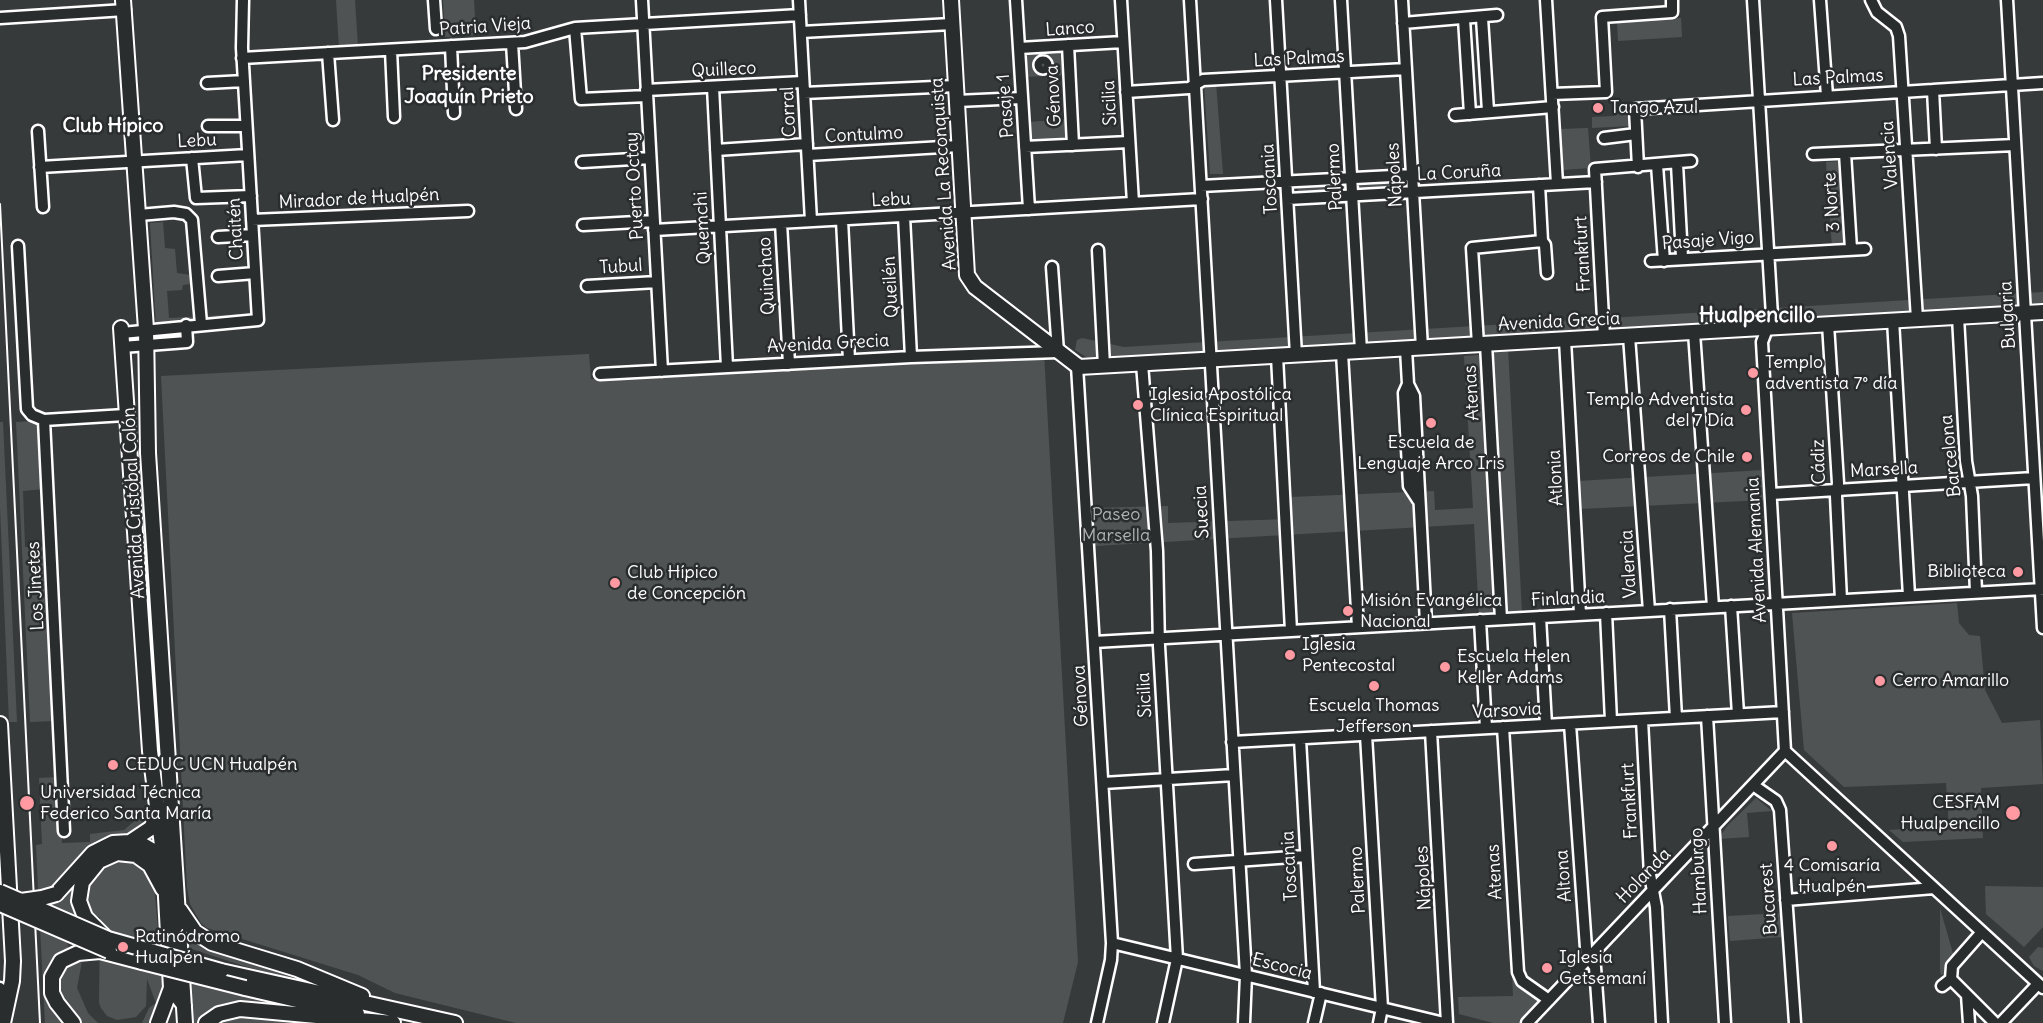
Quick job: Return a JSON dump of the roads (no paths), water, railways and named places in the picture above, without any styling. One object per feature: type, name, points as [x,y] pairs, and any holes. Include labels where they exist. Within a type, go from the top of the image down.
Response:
[{"type":"main road","name":"Avenida La Reconquista","points":[[951,0],[966,272],[972,283],[1077,366]]},
{"type":"main road","name":"Avenida Cristóbal Colón","points":[[124,5],[146,329],[148,453],[158,627],[177,884],[172,902],[171,987]]},
{"type":"main road","name":"Avenida Grecia","points":[[1077,366],[1342,353],[2043,312]]},
{"type":"main road","name":"Avenida Cristóbal Colón","points":[[122,336],[125,415],[150,751],[164,861],[172,902],[185,1023]]},
{"type":"main road","points":[[0,724],[5,916],[13,971],[3,1022]]},
{"type":"main road","points":[[130,842],[151,828],[158,814]]},
{"type":"main road","points":[[19,900],[34,900],[56,894],[98,849],[113,843],[130,842],[150,848],[164,861],[177,884]]},
{"type":"main road","points":[[108,945],[80,907],[80,888],[86,875],[103,858],[122,853],[136,855],[150,865],[191,928],[205,939],[318,977],[386,1007]]},
{"type":"main road","points":[[0,892],[108,945]]},
{"type":"main road","points":[[0,904],[108,945],[398,1023]]},
{"type":"main road","points":[[73,1023],[57,1003],[51,988],[54,971],[66,957],[108,945]]},
{"type":"main road","points":[[245,982],[386,1007],[455,1023]]},
{"type":"main road","points":[[171,987],[184,1005]]},
{"type":"main road","points":[[158,1023],[171,987]]},
{"type":"main road","points":[[206,1023],[219,1014],[240,1009],[393,1023]]},
{"type":"street","name":"Chaitén","points":[[122,336],[146,329],[258,320],[242,58],[243,0]]},
{"type":"street","points":[[434,0],[436,29]]},
{"type":"street","name":"Puerto Octay","points":[[642,0],[662,371]]},
{"type":"street","name":"Corral","points":[[799,0],[811,221]]},
{"type":"street","name":"Pasaje 1","points":[[1016,0],[1029,209]]},
{"type":"street","name":"Sicilia","points":[[1121,0],[1133,203]]},
{"type":"street","name":"Suecia","points":[[1190,0],[1246,975],[1244,1023]]},
{"type":"street","name":"Toscania","points":[[1276,0],[1296,355]]},
{"type":"street","name":"Palermo","points":[[1341,0],[1361,351]]},
{"type":"street","name":"Nápoles","points":[[1402,0],[1422,348]]},
{"type":"street","points":[[1546,0],[1557,184]]},
{"type":"street","points":[[1552,94],[1606,92],[1602,17],[1672,12],[1672,0]]},
{"type":"street","name":"Avenida Alemania","points":[[1753,0],[1772,316],[1762,342],[1785,751]]},
{"type":"street","points":[[1820,0],[1827,96]]},
{"type":"street","name":"Valencia","points":[[1871,0],[1877,12],[1894,24],[1898,32],[1917,319]]},
{"type":"street","name":"Bulgaria","points":[[2007,0],[2025,313],[2038,452],[2034,478],[2043,628]]},
{"type":"street","points":[[0,18],[124,5]]},
{"type":"street","name":"Patria Vieja","points":[[242,58],[512,43],[541,39],[575,28],[800,15]]},
{"type":"street","points":[[1403,23],[1497,15]]},
{"type":"street","points":[[1482,18],[1488,111]]},
{"type":"street","points":[[1464,19],[1470,114]]},
{"type":"street","points":[[801,32],[952,24]]},
{"type":"street","name":"Quilleco","points":[[575,28],[581,99],[713,87],[803,82]]},
{"type":"street","name":"Lanco","points":[[1019,48],[1123,42]]},
{"type":"street","points":[[512,43],[516,109]]},
{"type":"street","name":"Génova","points":[[1068,45],[1073,145]]},
{"type":"street","points":[[451,46],[454,113]]},
{"type":"street","points":[[391,50],[394,117]]},
{"type":"street","points":[[328,53],[333,120]]},
{"type":"street","name":"Las Palmas","points":[[1195,84],[1203,81],[1406,69]]},
{"type":"street","points":[[207,83],[244,81]]},
{"type":"street","name":"Las Palmas","points":[[1636,134],[1635,109],[1749,102],[1759,99],[2043,83]]},
{"type":"street","points":[[1126,92],[1189,87],[1195,84]]},
{"type":"street","points":[[804,93],[956,86]]},
{"type":"street","name":"Quemchi","points":[[713,87],[727,367]]},
{"type":"street","points":[[1933,90],[1936,149]]},
{"type":"street","points":[[957,101],[1022,98]]},
{"type":"street","points":[[1455,115],[1552,108]]},
{"type":"street","points":[[208,126],[246,126]]},
{"type":"street","points":[[38,130],[43,207]]},
{"type":"street","points":[[1604,138],[1636,134],[1638,167],[1691,161]]},
{"type":"street","points":[[1026,147],[1129,142]]},
{"type":"street","points":[[1814,154],[2015,145]]},
{"type":"street","name":"Contulmo","points":[[716,150],[959,146]]},
{"type":"street","name":"3 Norte","points":[[1845,153],[1851,249]]},
{"type":"street","name":"Lebu","points":[[40,167],[248,155]]},
{"type":"street","points":[[192,158],[196,198],[250,196]]},
{"type":"street","points":[[582,162],[650,158]]},
{"type":"street","points":[[1677,164],[1682,257]]},
{"type":"street","points":[[1657,165],[1664,261]]},
{"type":"street","name":"Frankfurt","points":[[1604,337],[1595,169],[1638,167]]},
{"type":"street","name":"La Coruña","points":[[1201,186],[1412,174]]},
{"type":"street","name":"La Coruña","points":[[1287,199],[1596,182]]},
{"type":"street","points":[[1539,185],[1542,241],[1545,248],[1547,273]]},
{"type":"street","name":"Lebu","points":[[583,225],[720,227],[1202,199]]},
{"type":"street","name":"Mirador de Hualpén","points":[[252,220],[468,211]]},
{"type":"street","points":[[139,215],[174,212],[186,214],[192,220],[201,324]]},
{"type":"street","name":"Queilén","points":[[904,216],[911,357]]},
{"type":"street","points":[[842,220],[849,360]]},
{"type":"street","name":"Quinchao","points":[[781,223],[789,364]]},
{"type":"street","points":[[218,237],[253,235]]},
{"type":"street","name":"Atenas","points":[[1501,619],[1482,344],[1472,248],[1542,241]]},
{"type":"street","points":[[18,246],[26,405],[32,415],[44,420],[125,415]]},
{"type":"street","name":"Pasaje Vigo","points":[[1651,261],[1682,257],[1865,249]]},
{"type":"street","points":[[1098,250],[1104,366]]},
{"type":"street","points":[[1052,267],[1058,352]]},
{"type":"street","points":[[218,276],[255,273]]},
{"type":"street","name":"Tubul","points":[[587,286],[657,282]]},
{"type":"street","name":"Barcelona","points":[[1958,316],[1976,592]]},
{"type":"street","points":[[1893,320],[1909,596]]},
{"type":"street","name":"Cádiz","points":[[1828,324],[1841,600]]},
{"type":"street","points":[[122,336],[146,344],[187,342],[186,325]]},
{"type":"street","points":[[1694,332],[1713,607]]},
{"type":"street","name":"Valencia","points":[[1629,336],[1648,611]]},
{"type":"street","name":"Atlonia","points":[[1565,340],[1580,614]]},
{"type":"street","points":[[1406,349],[1408,384],[1414,396],[1426,623]]},
{"type":"street","name":"Avenida Grecia","points":[[600,374],[911,357],[1058,352]]},
{"type":"street","points":[[1342,353],[1358,627]]},
{"type":"street","points":[[1277,356],[1291,631]]},
{"type":"street","name":"Sicilia","points":[[1142,364],[1156,550],[1177,958],[1163,1023]]},
{"type":"street","name":"Génova","points":[[1077,366],[1112,943],[1097,1023]]},
{"type":"street","name":"Los Jinetes","points":[[44,420],[64,831]]},
{"type":"street","name":"Marsella","points":[[1771,494],[2034,478]]},
{"type":"street","name":"Finlandia","points":[[1094,642],[2042,589]]},
{"type":"street","points":[[1731,606],[1738,714]]},
{"type":"street","points":[[1670,609],[1676,718]]},
{"type":"street","points":[[1606,613],[1611,722]]},
{"type":"street","points":[[1540,617],[1546,725]]},
{"type":"street","points":[[1480,620],[1486,728]]},
{"type":"street","name":"Varsovia","points":[[1232,742],[1783,712]]},
{"type":"street","name":"Hamburgo","points":[[1707,716],[1725,1023]]},
{"type":"street","name":"Frankfurt","points":[[1642,720],[1650,875],[1654,890],[1662,1023]]},
{"type":"street","name":"Altona","points":[[1570,724],[1589,958],[1596,970],[1599,1023]]},
{"type":"street","name":"Atenas","points":[[1503,728],[1518,972],[1522,981],[1549,1000]]},
{"type":"street","name":"Nápoles","points":[[1431,731],[1446,1023]]},
{"type":"street","name":"Palermo","points":[[1366,735],[1382,1008],[1378,1023]]},
{"type":"street","name":"Toscania","points":[[1300,739],[1306,856],[1317,993],[1314,1023]]},
{"type":"street","points":[[1785,751],[2040,986],[2001,1023]]},
{"type":"street","name":"Holanda","points":[[1527,1023],[1785,751]]},
{"type":"street","points":[[1103,783],[1234,775]]},
{"type":"street","name":"Bucarest","points":[[1753,785],[1773,798],[1779,806],[1794,1023]]},
{"type":"street","points":[[1194,864],[1306,856]]},
{"type":"street","points":[[1786,900],[1934,888]]},
{"type":"street","points":[[1942,986],[1951,979],[1952,966],[1982,932]]},
{"type":"street","name":"Escocia","points":[[1112,943],[1446,1023]]},
{"type":"street","points":[[1951,979],[1995,1023]]},
{"type":"street","points":[[0,988],[3,1022]]},
{"type":"street","points":[[1967,995],[1969,1023]]},
{"type":"railway","points":[[0,204],[40,1023]]},
{"type":"place","name":"Tango Azul","points":[[1598,108]]},
{"type":"place","name":"Templo adventista 7° día","points":[[1753,373]]},
{"type":"place","name":"Iglesia Apostólica Clínica Espiritual","points":[[1138,405]]},
{"type":"place","name":"Templo Adventista del 7 Día","points":[[1746,410]]},
{"type":"place","name":"Escuela de Lenguaje Arco Iris","points":[[1431,423]]},
{"type":"place","name":"Correos de Chile","points":[[1747,457]]},
{"type":"place","name":"Biblioteca","points":[[2018,572]]},
{"type":"place","name":"Club Hípico de Concepción","points":[[615,583]]},
{"type":"place","name":"Misión Evangélica Nacional","points":[[1348,611]]},
{"type":"place","name":"Iglesia Pentecostal","points":[[1290,655]]},
{"type":"place","name":"Escuela Helen Keller Adams","points":[[1445,667]]},
{"type":"place","name":"Cerro Amarillo","points":[[1880,681]]},
{"type":"place","name":"Escuela Thomas Jefferson","points":[[1374,686]]},
{"type":"place","name":"CEDUC UCN Hualpén","points":[[113,765]]},
{"type":"place","name":"Universidad Técnica Federico Santa María","points":[[27,803]]},
{"type":"place","name":"CESFAM Hualpencillo","points":[[2013,813]]},
{"type":"place","name":"4 Comisaría Hualpén","points":[[1832,846]]},
{"type":"place","name":"Patinódromo Hualpén","points":[[123,947]]},
{"type":"place","name":"Iglesia Getsemaní","points":[[1547,968]]},
{"type":"district","name":"Presidente Joaquín Prieto","points":[[469,86]]},
{"type":"district","name":"Club Hípico","points":[[113,126]]},
{"type":"district","name":"Hualpencillo","points":[[1757,316]]},
{"type":"park label","name":"Paseo Marsella","points":[[1116,525]]}]
